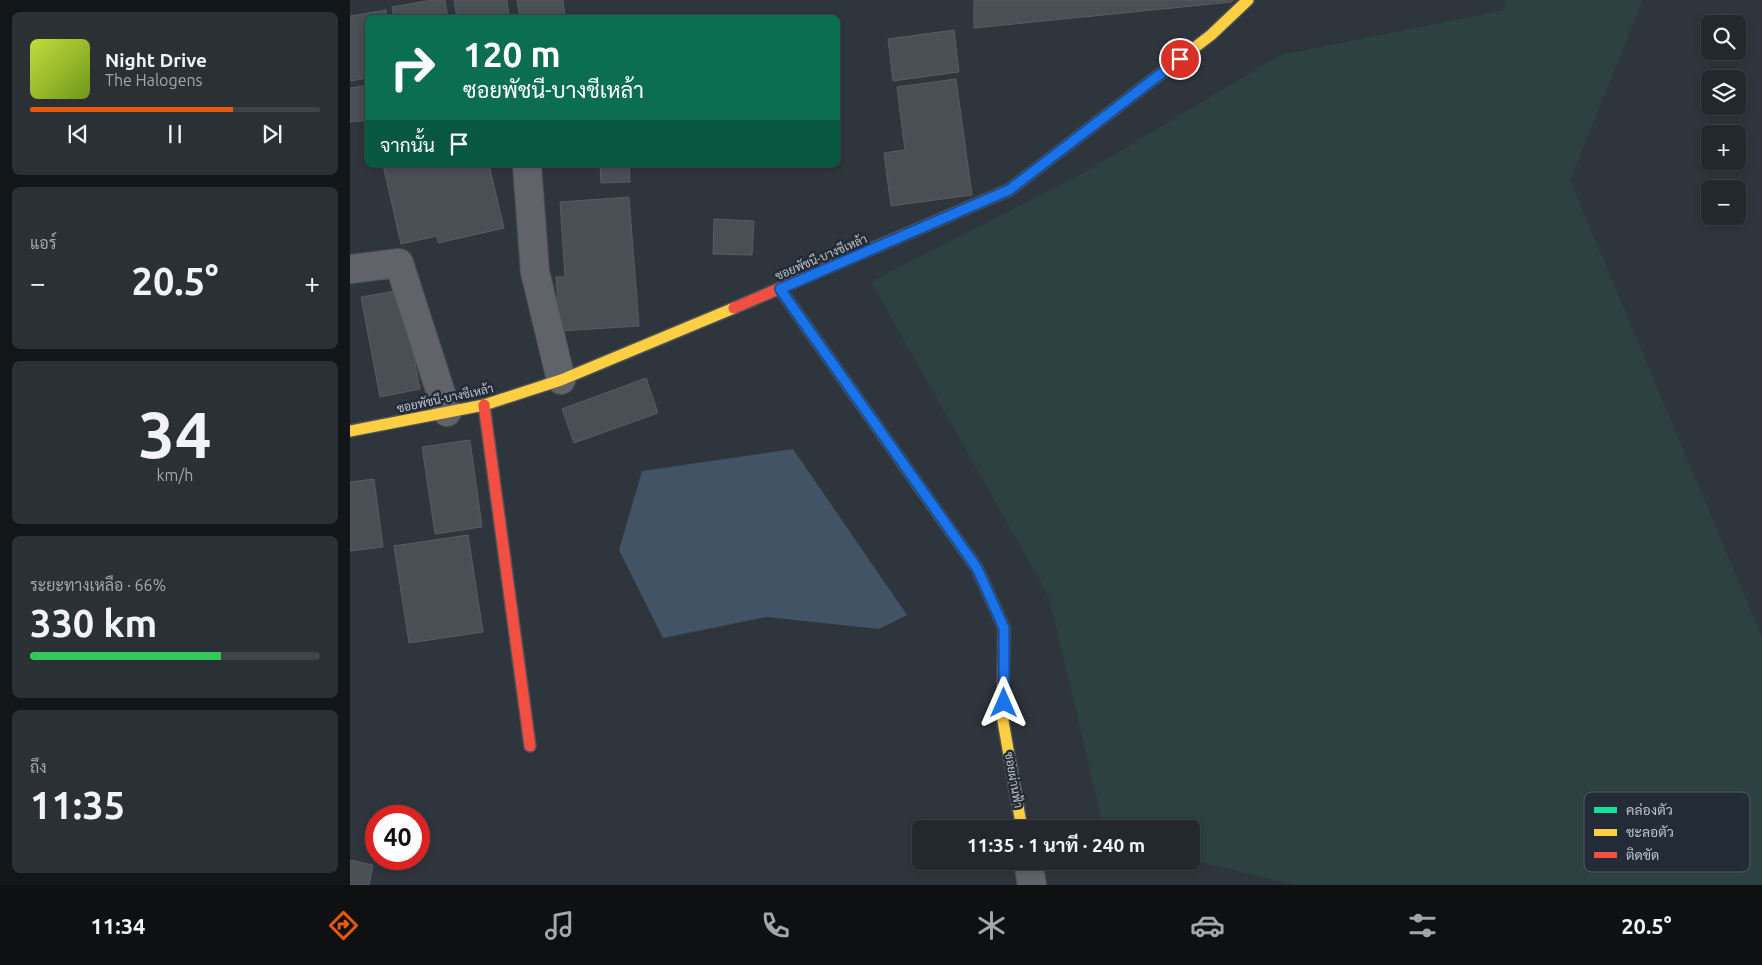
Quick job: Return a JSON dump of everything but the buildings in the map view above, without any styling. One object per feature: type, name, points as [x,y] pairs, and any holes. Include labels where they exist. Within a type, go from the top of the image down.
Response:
[{"type":"street","name":"ซอยพัชนี-บางชีเหล้า","points":[[350,431],[484,405],[561,380],[780,289],[1009,190],[1211,35],[1248,0]]},
{"type":"street","points":[[527,167],[534,272],[561,380]]},
{"type":"street","points":[[350,269],[400,263],[447,412]]},
{"type":"street","name":"ซอยผ่านฟ้า","points":[[780,289],[977,568],[1004,628],[1003,721],[1020,820]]},
{"type":"street","points":[[484,405],[530,746]]},
{"type":"shaded area","points":[[1506,0],[1643,0],[1570,180],[1762,637],[1762,885],[1296,885],[1200,862],[1200,820],[1102,820],[1049,597],[871,282],[1085,172],[1280,55],[1504,10]]},
{"type":"water","points":[[793,449],[907,615],[879,629],[767,617],[663,638],[619,550],[642,471]]},
{"type":"traffic: fast","points":[[780,289],[940,516]]},
{"type":"traffic: slow","points":[[1039,167],[1211,35],[1248,0]]},
{"type":"traffic: slow","points":[[350,431],[484,405],[561,380],[734,308]]},
{"type":"traffic: slow","points":[[1003,693],[1003,721],[1020,820]]},
{"type":"traffic: jam","points":[[734,308],[1009,190],[1039,167]]},
{"type":"traffic: jam","points":[[484,405],[530,746]]},
{"type":"traffic: jam","points":[[940,516],[977,568],[1004,628],[1003,693]]},
{"type":"route","points":[[1004,703],[1004,628],[977,568],[780,289],[1009,190],[1180,59]]}]
